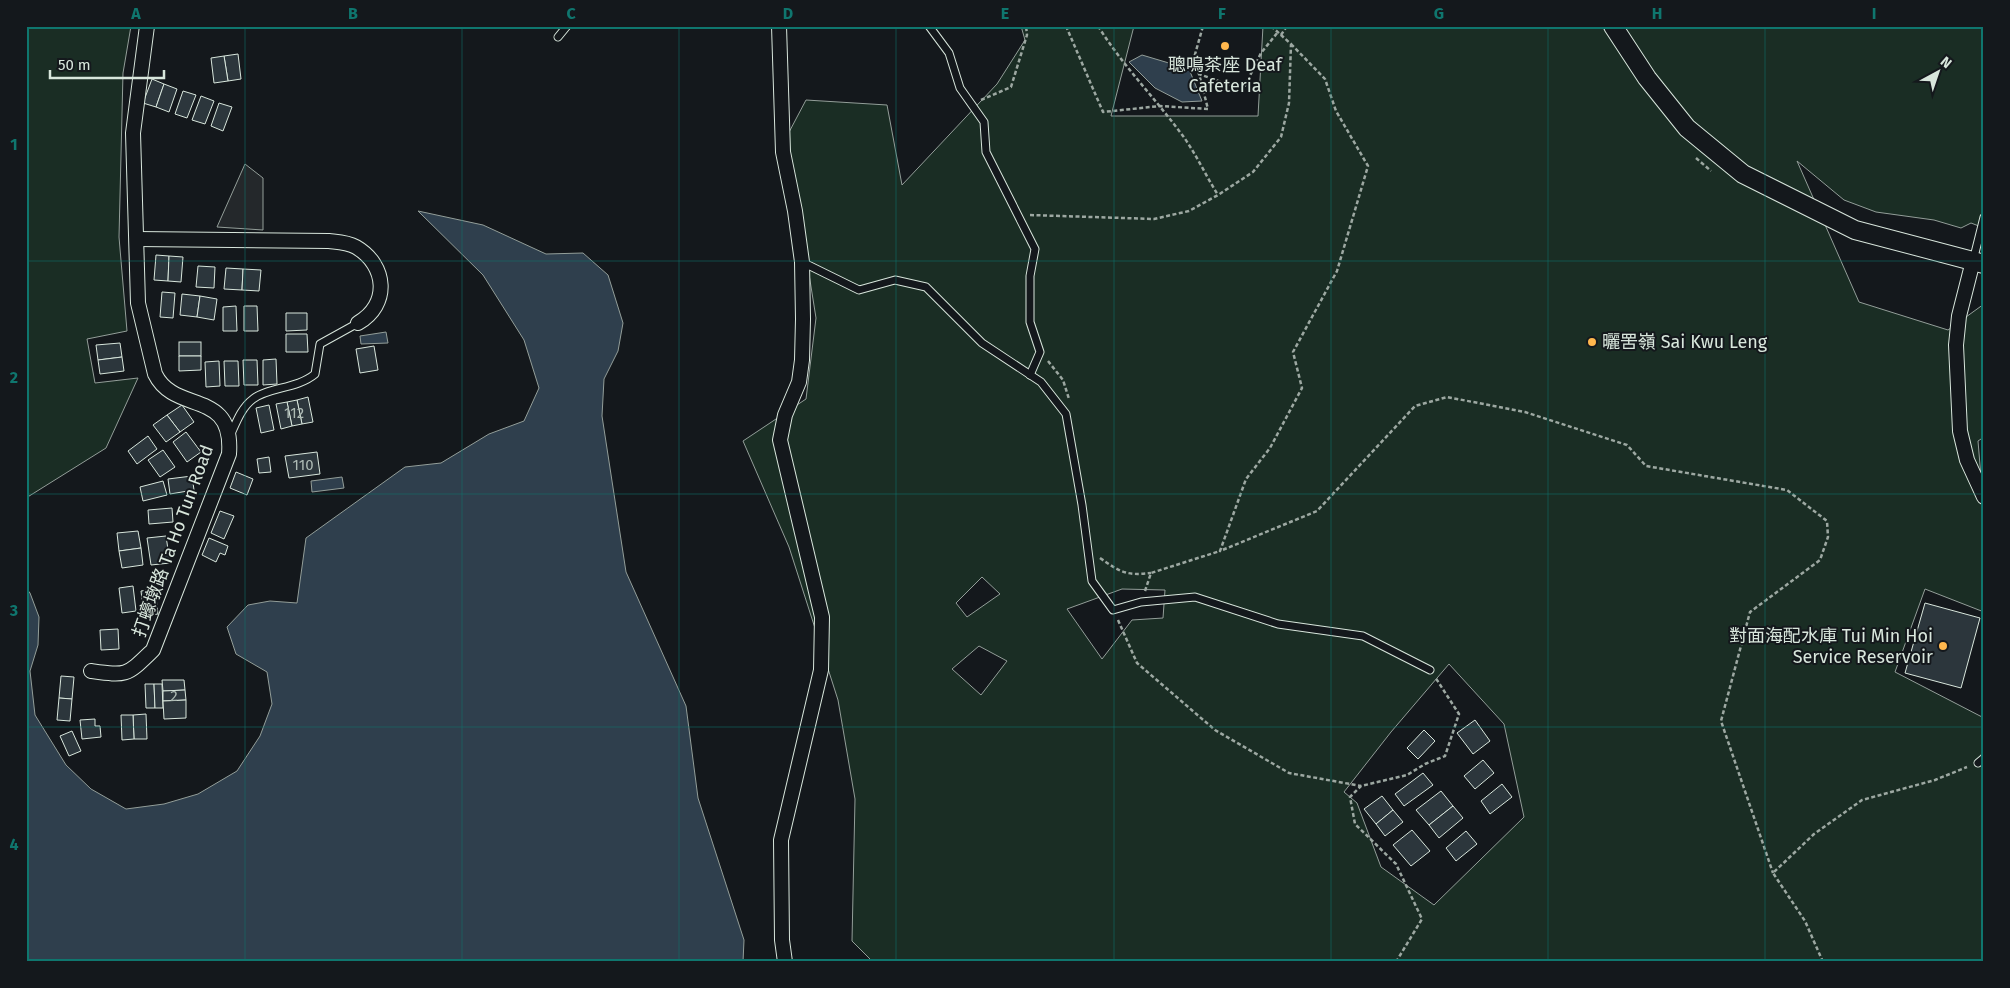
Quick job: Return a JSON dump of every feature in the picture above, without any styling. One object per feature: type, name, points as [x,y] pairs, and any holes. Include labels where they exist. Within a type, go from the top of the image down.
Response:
[{"type":"street","name":"打蠔墩路 Ta Ho Tun Road","points":[[90,671],[119,675],[129,673],[153,650],[229,454],[230,436],[224,420],[211,409],[166,390],[154,374],[138,303],[138,239],[133,132],[147,26]]},
{"type":"street","points":[[779,26],[783,152],[795,211],[802,262],[802,360],[799,382],[785,414],[780,440],[822,617],[821,661],[781,840],[782,940],[785,962]]},
{"type":"street","points":[[1613,26],[1647,78],[1687,128],[1743,174],[1855,230],[1978,262],[1959,316],[1956,345],[1960,432],[1967,460],[1984,497]]},
{"type":"street","points":[[138,239],[342,242],[355,247],[366,255],[375,265],[380,278],[381,291],[375,311],[358,323]]},
{"type":"lane","points":[[558,37],[567,26]]},
{"type":"lane","points":[[929,26],[949,53],[960,88],[984,122],[986,152],[1035,249],[1030,276],[1030,322],[1040,352],[1030,375]]},
{"type":"lane","points":[[1978,262],[1984,217]]},
{"type":"lane","points":[[802,262],[859,290],[895,280],[926,287],[982,343],[1041,382],[1066,414],[1082,506],[1092,581],[1113,610],[1141,602],[1194,597],[1278,624],[1363,636],[1430,670]]},
{"type":"lane","points":[[230,436],[242,411],[254,398],[307,381],[315,374],[320,344],[358,323]]},
{"type":"path","points":[[972,104],[1011,87],[1027,35],[1026,26]]},
{"type":"path","points":[[1066,26],[1103,112],[1160,106],[1208,109],[1194,58],[1203,26]]},
{"type":"path","points":[[1098,26],[1118,58],[1160,106],[1184,138],[1218,195]]},
{"type":"path","points":[[1220,551],[1246,479],[1270,448],[1302,388],[1293,352],[1337,271],[1368,166],[1336,111],[1325,79],[1271,26]]},
{"type":"path","points":[[1199,74],[1243,90],[1261,53],[1287,26]]},
{"type":"path","points":[[1018,215],[1154,219],[1189,211],[1218,195],[1253,172],[1281,137],[1289,103],[1291,44]]},
{"type":"path","points":[[1141,602],[1151,573],[1220,551],[1317,511],[1416,406],[1447,397],[1525,412],[1627,445],[1646,466],[1787,490],[1828,521],[1828,537],[1820,560],[1750,612],[1722,720],[1773,873],[1805,921],[1822,962]]},
{"type":"path","points":[[1113,610],[1137,663],[1215,730],[1289,773],[1361,786],[1407,775],[1425,764],[1445,756],[1459,714],[1430,670]]},
{"type":"path","points":[[1773,873],[1814,834],[1862,800],[1934,780],[1981,761]]},
{"type":"path","points":[[1361,786],[1350,797],[1355,824],[1396,864],[1422,919],[1396,962]]},
{"type":"green space","points":[[26,26],[131,26],[123,73],[119,237],[127,331],[87,339],[95,383],[138,378],[106,448],[26,498]]},
{"type":"green space","points":[[1021,26],[1134,26],[1111,116],[1258,116],[1263,26],[1984,26],[1984,228],[1971,223],[1961,228],[1934,220],[1876,212],[1844,200],[1797,161],[1859,302],[1948,330],[1984,304],[1984,437],[1978,441],[1984,513],[1984,612],[1925,589],[1895,672],[1984,718],[1984,962],[873,962],[852,941],[855,799],[838,700],[789,547],[743,441],[806,399],[816,318],[787,136],[806,100],[887,105],[902,185],[997,84],[1025,40]],"holes":[[[982,577],[1000,594],[967,617],[956,603]],[[1122,589],[1165,590],[1163,618],[1132,620],[1102,659],[1067,609]],[[979,646],[1007,661],[981,695],[952,669]],[[1449,664],[1504,724],[1524,817],[1434,905],[1381,867],[1357,803],[1344,792],[1391,732]]]},
{"type":"shaded area","points":[[245,164],[263,178],[263,230],[217,227]]},
{"type":"water","points":[[1142,55],[1189,69],[1202,101],[1182,102],[1155,88],[1129,62]]},
{"type":"water","points":[[418,211],[483,225],[546,254],[583,253],[608,275],[623,323],[618,351],[604,379],[602,416],[626,572],[686,706],[698,798],[744,940],[743,962],[26,962],[26,588],[30,593],[39,617],[38,645],[30,671],[35,715],[66,765],[91,789],[126,809],[164,804],[198,794],[237,771],[260,736],[272,704],[267,672],[236,654],[227,627],[248,605],[270,601],[297,603],[306,538],[405,467],[441,463],[489,434],[524,421],[539,388],[524,340],[483,275]]},
{"type":"water","points":[[386,332],[388,343],[361,344],[360,336]]},
{"type":"water","points":[[342,477],[344,488],[312,492],[311,481]]},
{"type":"building","points":[[238,54],[241,79],[228,81],[224,56]]},
{"type":"building","points":[[224,56],[228,81],[214,83],[211,58]]},
{"type":"building","points":[[152,79],[164,84],[156,107],[143,103]]},
{"type":"building","points":[[164,84],[177,89],[169,112],[156,107]]},
{"type":"building","points":[[183,91],[196,95],[187,118],[175,114]]},
{"type":"building","points":[[201,96],[214,101],[205,124],[192,120]]},
{"type":"building","points":[[219,103],[232,107],[223,131],[211,126]]},
{"type":"building","points":[[156,255],[169,256],[168,281],[154,280]]},
{"type":"building","points":[[169,256],[183,257],[181,282],[168,281]]},
{"type":"building","points":[[198,266],[215,267],[214,288],[196,287]]},
{"type":"building","points":[[226,268],[243,269],[242,290],[224,289]]},
{"type":"building","points":[[243,269],[261,270],[259,291],[242,290]]},
{"type":"building","points":[[162,292],[175,293],[173,318],[160,317]]},
{"type":"building","points":[[182,294],[200,296],[197,317],[180,315]]},
{"type":"building","points":[[200,296],[217,299],[214,320],[197,317]]},
{"type":"building","points":[[236,306],[237,331],[223,331],[223,307]]},
{"type":"building","points":[[244,306],[257,306],[258,331],[244,331]]},
{"type":"building","points":[[286,313],[307,313],[307,330],[286,331]]},
{"type":"building","points":[[286,334],[307,334],[308,352],[286,352]]},
{"type":"building","points":[[179,342],[201,342],[201,356],[179,356]]},
{"type":"building","points":[[120,343],[122,357],[98,360],[96,345]]},
{"type":"building","points":[[374,346],[378,370],[360,373],[356,349]]},
{"type":"building","points":[[179,356],[201,356],[201,370],[179,371]]},
{"type":"building","points":[[122,357],[124,371],[100,374],[98,360]]},
{"type":"building","points":[[276,359],[277,384],[263,385],[263,360]]},
{"type":"building","points":[[243,360],[257,360],[258,385],[244,385]]},
{"type":"building","points":[[219,361],[220,386],[206,387],[205,362]]},
{"type":"building","points":[[224,361],[238,361],[239,386],[225,386]]},
{"type":"building","points":[[308,397],[313,422],[302,424],[297,400]]},
{"type":"building","points":[[297,400],[302,424],[292,426],[287,402]]},
{"type":"building","points":[[287,402],[292,426],[281,429],[276,404]]},
{"type":"building","points":[[182,405],[194,422],[180,432],[167,415]]},
{"type":"building","points":[[269,405],[274,430],[261,433],[256,408]]},
{"type":"building","points":[[167,415],[180,432],[166,442],[153,425]]},
{"type":"building","points":[[186,432],[201,452],[187,462],[173,442]]},
{"type":"building","points":[[148,436],[157,449],[137,464],[128,451]]},
{"type":"building","points":[[163,450],[175,467],[160,477],[148,460]]},
{"type":"building","points":[[317,452],[320,474],[289,478],[285,456]]},
{"type":"building","points":[[269,457],[271,472],[259,473],[257,459]]},
{"type":"building","points":[[236,472],[253,479],[247,495],[230,488]]},
{"type":"building","points":[[192,476],[194,490],[170,494],[168,479]]},
{"type":"building","points":[[163,481],[167,495],[143,501],[140,487]]},
{"type":"building","points":[[172,508],[173,522],[149,524],[148,510]]},
{"type":"building","points":[[220,511],[234,516],[224,539],[211,533]]},
{"type":"building","points":[[138,531],[141,548],[119,551],[117,533]]},
{"type":"building","points":[[166,536],[170,563],[151,565],[147,538]]},
{"type":"building","points":[[209,538],[228,546],[225,555],[220,553],[216,562],[202,555]]},
{"type":"building","points":[[141,548],[143,565],[122,568],[119,551]]},
{"type":"building","points":[[133,586],[136,611],[122,613],[119,588]]},
{"type":"building","points":[[155,589],[158,614],[144,616],[141,591]]},
{"type":"building","name":"對面海配水庫 Tui Min Hoi Service Reservoir","points":[[1925,603],[1980,618],[1961,688],[1905,673]]},
{"type":"building","points":[[118,629],[119,649],[101,650],[100,630]]},
{"type":"building","points":[[61,676],[74,677],[72,699],[59,698]]},
{"type":"building","points":[[162,680],[184,680],[185,690],[163,691]]},
{"type":"building","points":[[145,684],[154,684],[155,708],[146,708]]},
{"type":"building","points":[[154,684],[162,684],[163,708],[155,708]]},
{"type":"building","points":[[185,690],[186,700],[163,701],[163,691]]},
{"type":"building","points":[[59,698],[72,699],[70,721],[57,720]]},
{"type":"building","points":[[186,700],[186,718],[164,719],[163,701]]},
{"type":"building","points":[[146,714],[147,739],[134,739],[133,715]]},
{"type":"building","points":[[121,715],[133,715],[134,739],[122,740]]},
{"type":"building","points":[[95,719],[95,726],[100,726],[101,737],[82,739],[80,720]]},
{"type":"building","points":[[1475,720],[1490,741],[1473,754],[1457,733]]},
{"type":"building","points":[[1424,730],[1435,741],[1418,759],[1407,748]]},
{"type":"building","points":[[72,731],[81,751],[69,756],[60,736]]},
{"type":"building","points":[[1483,760],[1494,773],[1475,789],[1464,776]]},
{"type":"building","points":[[1423,773],[1433,785],[1404,806],[1395,794]]},
{"type":"building","points":[[1502,784],[1512,797],[1490,814],[1481,801]]},
{"type":"building","points":[[1441,791],[1453,806],[1429,825],[1416,810]]},
{"type":"building","points":[[1382,796],[1393,810],[1376,824],[1364,809]]},
{"type":"building","points":[[1453,806],[1463,818],[1439,838],[1429,825]]},
{"type":"building","points":[[1393,810],[1403,822],[1385,836],[1376,824]]},
{"type":"building","points":[[1412,830],[1430,851],[1411,866],[1393,845]]},
{"type":"building","points":[[1466,831],[1477,844],[1456,861],[1446,848]]},
{"type":"place","name":"聰鳴茶座 Deaf Cafeteria","points":[[1225,46]]},
{"type":"place","name":"曬罟嶺 Sai Kwu Leng","points":[[1592,342]]},
{"type":"place","name":"對面海配水庫 Tui Min Hoi Service Reservoir","points":[[1943,646]]}]
